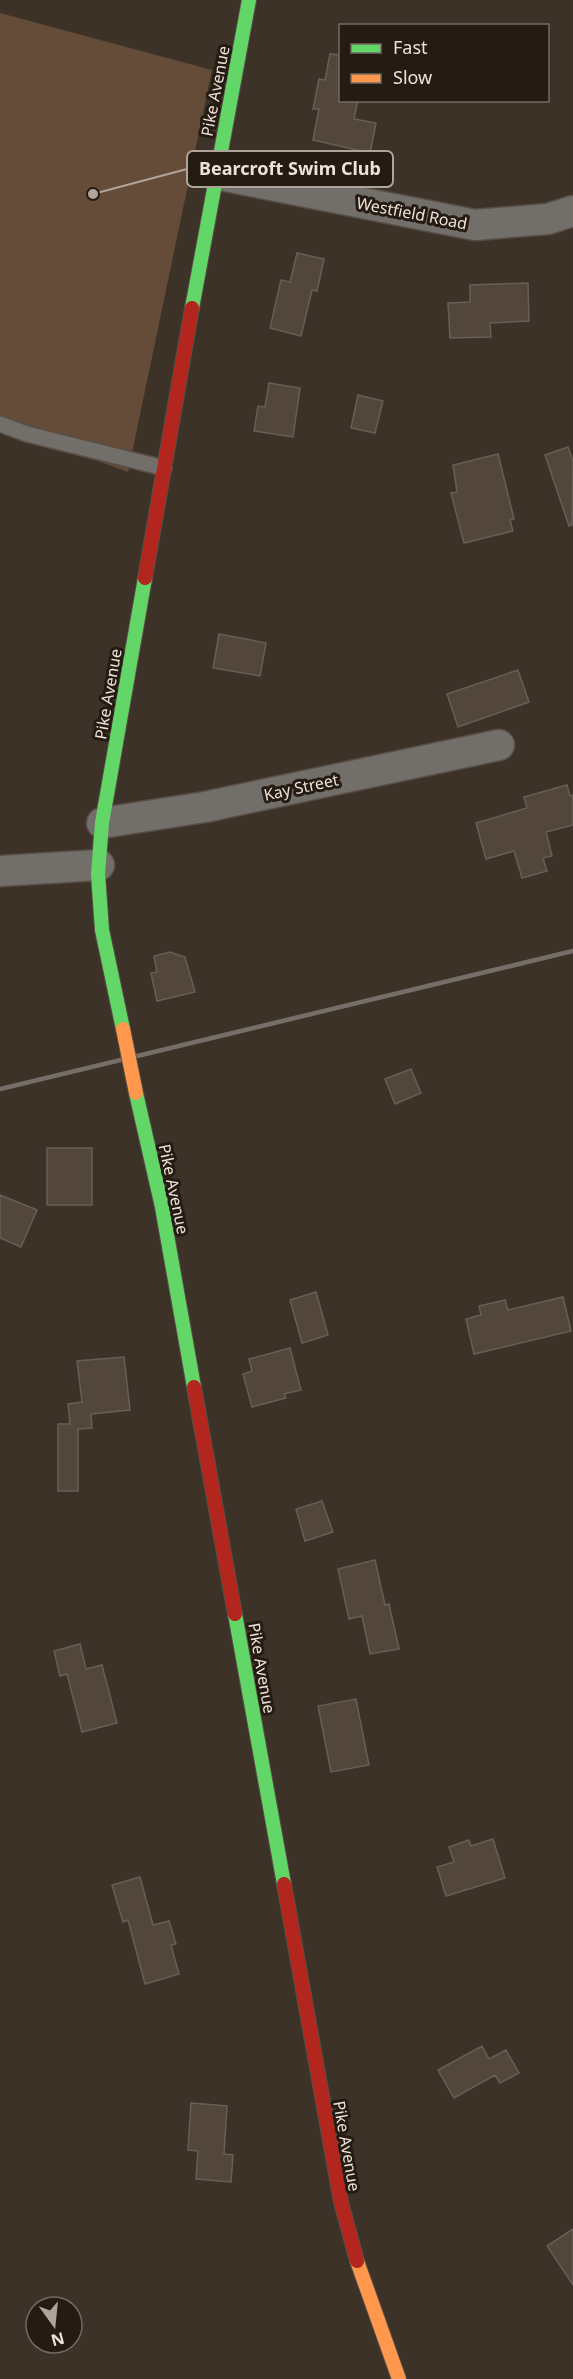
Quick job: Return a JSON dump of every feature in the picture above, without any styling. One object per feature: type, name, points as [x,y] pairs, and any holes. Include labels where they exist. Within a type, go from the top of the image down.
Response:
[{"type":"street","name":"Pike Avenue","points":[[249,0],[215,174],[102,823],[99,865],[102,930],[162,1207],[340,2202],[360,2270],[399,2379]]},
{"type":"street","name":"Westfield Road","points":[[215,174],[475,225],[548,219],[573,211]]},
{"type":"street","name":"Kay Street","points":[[102,823],[205,807],[499,746]]},
{"type":"street","points":[[0,871],[99,865]]},
{"type":"lane","points":[[0,424],[27,434],[164,468]]},
{"type":"shaded area","points":[[0,13],[212,70],[128,472],[0,425]]},
{"type":"building","points":[[330,54],[339,55],[339,102],[358,102],[354,119],[376,123],[370,153],[313,140],[319,109],[313,109],[319,79],[325,80]]},
{"type":"building","points":[[297,253],[324,259],[317,291],[312,290],[301,336],[270,328],[281,280],[290,282]]},
{"type":"building","points":[[528,283],[529,321],[490,323],[491,337],[450,338],[448,303],[470,302],[470,285]]},
{"type":"building","points":[[269,383],[300,388],[293,437],[254,431],[258,406],[265,407]]},
{"type":"building","points":[[358,395],[383,401],[375,433],[351,428]]},
{"type":"building","points":[[568,447],[573,461],[572,525],[569,526],[545,455]]},
{"type":"building","points":[[498,454],[514,519],[510,520],[513,531],[464,543],[451,493],[457,492],[453,465]]},
{"type":"building","points":[[219,634],[266,643],[260,676],[213,668]]},
{"type":"building","points":[[518,670],[529,702],[458,727],[447,694]]},
{"type":"building","points":[[567,785],[570,796],[573,795],[573,825],[546,832],[552,856],[543,858],[547,871],[522,878],[514,851],[486,859],[476,823],[527,808],[524,797]]},
{"type":"building","points":[[170,952],[185,957],[195,992],[157,1001],[151,973],[157,972],[154,956]]},
{"type":"building","points":[[411,1069],[421,1093],[395,1104],[385,1079]]},
{"type":"building","points":[[47,1148],[92,1148],[92,1205],[47,1205]]},
{"type":"building","points":[[0,1195],[37,1210],[21,1247],[0,1238]]},
{"type":"building","points":[[316,1292],[328,1335],[302,1343],[290,1300]]},
{"type":"building","points":[[563,1297],[571,1331],[474,1354],[466,1319],[481,1315],[479,1306],[505,1300],[508,1310]]},
{"type":"building","points":[[290,1348],[301,1390],[284,1394],[286,1398],[252,1407],[243,1374],[252,1371],[249,1359]]},
{"type":"building","points":[[124,1357],[130,1410],[91,1414],[92,1428],[78,1429],[78,1491],[58,1491],[58,1424],[70,1424],[68,1404],[82,1402],[77,1361]]},
{"type":"building","points":[[322,1501],[333,1532],[305,1541],[296,1509]]},
{"type":"building","points":[[375,1560],[385,1605],[389,1604],[399,1649],[370,1654],[362,1616],[349,1619],[338,1569]]},
{"type":"building","points":[[80,1644],[86,1669],[102,1665],[117,1723],[82,1732],[67,1674],[60,1676],[54,1651]]},
{"type":"building","points":[[356,1699],[369,1765],[331,1772],[318,1706]]},
{"type":"building","points":[[493,1839],[505,1878],[446,1896],[437,1867],[454,1862],[449,1847],[469,1840],[471,1846]]},
{"type":"building","points":[[140,1877],[153,1925],[169,1921],[176,1944],[171,1945],[179,1974],[145,1984],[128,1920],[123,1922],[112,1885]]},
{"type":"building","points":[[482,2046],[489,2059],[506,2050],[519,2073],[500,2083],[495,2075],[454,2098],[438,2070]]},
{"type":"building","points":[[191,2103],[227,2106],[224,2154],[233,2155],[231,2182],[196,2179],[198,2151],[188,2150]]},
{"type":"building","points":[[573,2229],[573,2285],[547,2246]]},
{"type":"railway","points":[[0,1089],[573,951]]},
{"type":"traffic: fast","points":[[192,308],[249,0]]},
{"type":"traffic: fast","points":[[123,1029],[102,930],[98,874],[102,823],[145,578]]},
{"type":"traffic: fast","points":[[136,1093],[162,1207],[194,1387]]},
{"type":"traffic: fast","points":[[235,1614],[284,1884]]},
{"type":"traffic: slow","points":[[123,1029],[136,1093]]},
{"type":"traffic: slow","points":[[357,2261],[399,2379]]},
{"type":"traffic: jam","points":[[145,578],[192,308]]},
{"type":"traffic: jam","points":[[194,1387],[235,1614]]},
{"type":"traffic: jam","points":[[284,1884],[341,2202],[357,2261]]},
{"type":"place","name":"Bearcroft Swim Club","points":[[93,194]]}]
